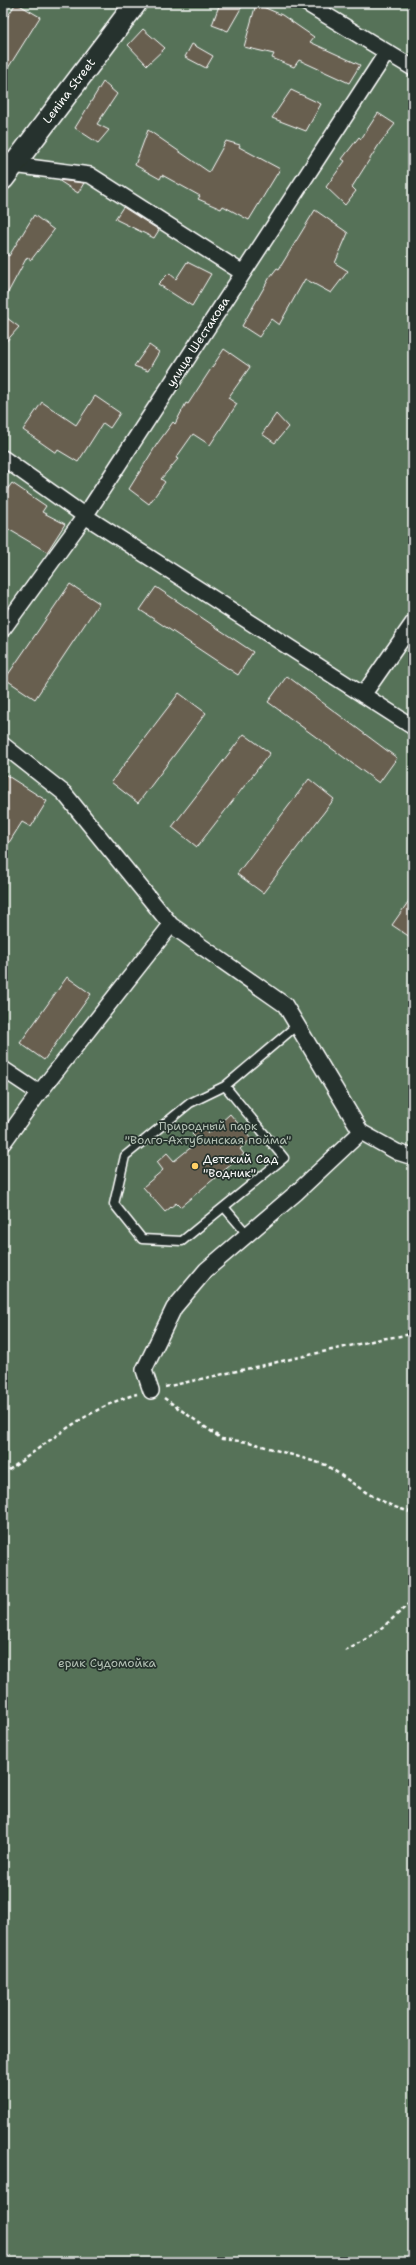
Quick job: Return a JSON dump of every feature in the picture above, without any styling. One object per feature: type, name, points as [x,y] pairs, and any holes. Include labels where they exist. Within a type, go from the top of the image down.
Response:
[{"type":"street","name":"Lenina Street","points":[[6,168],[136,3]]},
{"type":"street","points":[[306,3],[413,68]]},
{"type":"street","name":"улица Шестакова","points":[[3,629],[85,516],[387,52]]},
{"type":"street","points":[[6,168],[90,175],[243,273]]},
{"type":"street","points":[[3,458],[85,516],[413,727]]},
{"type":"street","points":[[363,695],[413,623]]},
{"type":"street","points":[[3,745],[64,793],[171,925],[285,1005],[296,1026],[361,1132],[397,1152],[413,1157]]},
{"type":"street","points":[[3,1143],[39,1093],[171,925]]},
{"type":"street","points":[[3,1069],[39,1093]]},
{"type":"street","points":[[151,1391],[144,1370],[174,1308],[206,1270],[296,1193],[361,1132]]},
{"type":"lane","points":[[225,1086],[284,1158],[182,1241],[142,1238],[114,1204],[125,1156],[190,1103],[225,1086],[296,1026]]},
{"type":"lane","points":[[224,1207],[247,1234]]},
{"type":"path","points":[[3,1474],[79,1420],[124,1398],[381,1339],[413,1334]]},
{"type":"path","points":[[151,1391],[185,1411],[222,1439],[249,1442],[326,1465],[367,1493],[392,1506],[413,1513]]},
{"type":"path","points":[[345,1651],[360,1643],[394,1618],[413,1599]]},
{"type":"green space","name":"Природный парк \"Волго-Ахтубинская пойма\"","points":[[3,3],[413,3],[413,2262],[3,2262]]},
{"type":"building","points":[[16,3],[40,17],[3,76],[3,24]]},
{"type":"building","points":[[220,3],[244,3],[228,31],[212,25]]},
{"type":"building","points":[[256,4],[282,15],[314,37],[310,42],[360,65],[349,83],[299,60],[294,67],[272,58],[274,54],[244,47]]},
{"type":"building","points":[[143,29],[165,48],[147,65],[128,45]]},
{"type":"building","points":[[192,44],[213,56],[206,68],[185,57]]},
{"type":"building","points":[[103,82],[117,94],[97,124],[109,130],[98,143],[75,128]]},
{"type":"building","points":[[291,90],[321,104],[306,131],[272,118]]},
{"type":"building","points":[[378,113],[395,124],[380,143],[352,187],[356,191],[345,205],[326,187],[345,161],[342,159],[359,137],[361,139]]},
{"type":"building","points":[[148,130],[209,172],[226,141],[240,145],[239,147],[280,169],[249,220],[223,206],[221,209],[198,199],[200,196],[162,175],[160,179],[135,165]]},
{"type":"building","points":[[58,180],[84,183],[78,193]]},
{"type":"building","points":[[123,207],[159,230],[154,238],[115,219]]},
{"type":"building","points":[[315,210],[348,233],[335,263],[348,271],[331,293],[305,279],[279,325],[271,319],[259,337],[242,326],[270,277],[277,268],[279,269]]},
{"type":"building","points":[[34,215],[54,230],[31,260],[27,257],[3,302],[3,252],[9,256]]},
{"type":"building","points":[[187,262],[211,274],[192,306],[158,284],[169,273],[176,279]]},
{"type":"building","points":[[3,315],[19,327],[3,345]]},
{"type":"building","points":[[149,345],[159,352],[148,371],[134,366]]},
{"type":"building","points":[[224,349],[250,367],[228,398],[237,404],[210,445],[193,434],[176,458],[178,459],[161,479],[165,482],[149,504],[129,489],[157,444],[173,422],[175,424],[186,403],[188,404]]},
{"type":"building","points":[[95,396],[120,413],[110,428],[103,423],[78,462],[58,450],[56,453],[23,430],[42,402],[76,425]]},
{"type":"building","points":[[276,414],[288,427],[275,443],[262,434]]},
{"type":"building","points":[[12,483],[46,506],[42,512],[65,524],[47,552],[3,526],[3,495]]},
{"type":"building","points":[[70,584],[99,603],[35,699],[5,679]]},
{"type":"building","points":[[156,587],[253,652],[238,675],[140,610]]},
{"type":"building","points":[[287,676],[397,758],[379,783],[268,702]]},
{"type":"building","points":[[179,693],[206,713],[138,803],[111,782]]},
{"type":"building","points":[[244,734],[270,753],[197,847],[172,827]]},
{"type":"building","points":[[3,773],[47,801],[31,827],[22,822],[3,852]]},
{"type":"building","points":[[309,779],[334,799],[263,893],[237,874]]},
{"type":"building","points":[[413,895],[413,939],[392,925]]},
{"type":"building","points":[[67,977],[91,994],[44,1060],[20,1043]]},
{"type":"building","name":"Детский Сад \"Водник\"","points":[[230,1114],[251,1139],[240,1149],[244,1154],[180,1207],[176,1203],[165,1212],[143,1187],[163,1170],[157,1162],[167,1153],[174,1161],[199,1141],[192,1134],[202,1125],[209,1133]]},
{"type":"place","name":"Детский Сад \"Водник\"","points":[[195,1166]]},
{"type":"park label","name":"ерик Судомойка","points":[[107,1663]]}]
